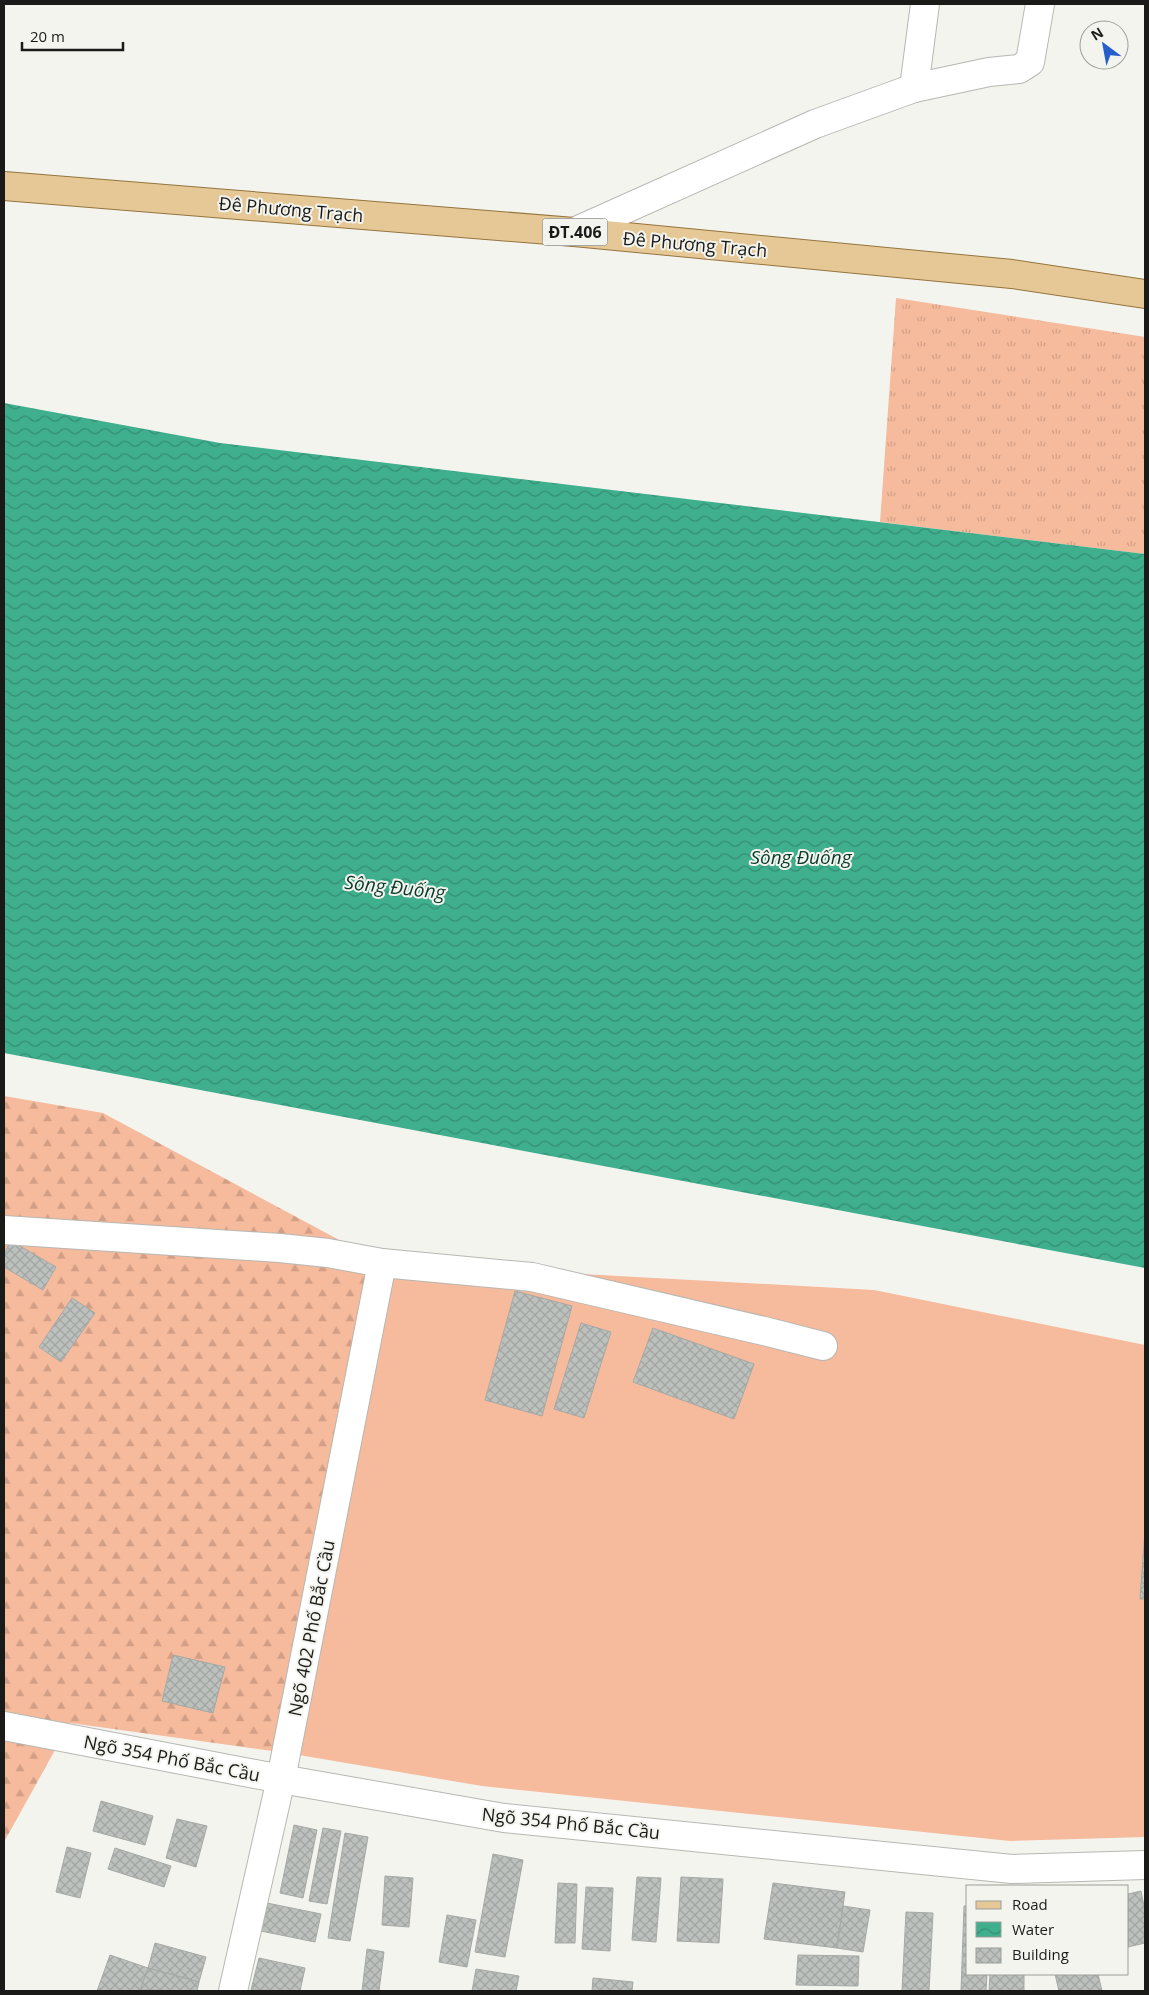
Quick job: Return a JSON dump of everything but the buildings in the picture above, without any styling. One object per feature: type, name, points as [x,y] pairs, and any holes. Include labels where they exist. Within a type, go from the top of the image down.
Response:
[{"type":"main road","name":"Đê Phương Trạch","points":[[4,186],[574,232],[1012,274],[1145,294]]},
{"type":"street","points":[[914,88],[925,4]]},
{"type":"street","points":[[574,232],[815,124],[914,88],[989,72],[1019,69],[1030,62],[1040,4]]},
{"type":"street","points":[[4,1230],[280,1248],[328,1253],[382,1263],[532,1277],[823,1346]]},
{"type":"street","name":"Ngõ 402 Phố Bắc Cầu","points":[[233,1991],[282,1778],[382,1263]]},
{"type":"street","name":"Ngõ 354 Phố Bắc Cầu","points":[[4,1726],[504,1818],[1012,1869],[1145,1865]]},
{"type":"green space","points":[[896,298],[1145,337],[1145,554],[880,522]]},
{"type":"green space","points":[[4,1096],[103,1113],[382,1263],[287,1753],[70,1723],[4,1842]]},
{"type":"green space","points":[[382,1263],[874,1290],[1145,1345],[1145,1837],[1010,1841],[482,1786],[287,1753]]},
{"type":"water","name":"Sông Đuống","points":[[4,403],[220,443],[1145,554],[1145,1268],[4,1053]]}]
